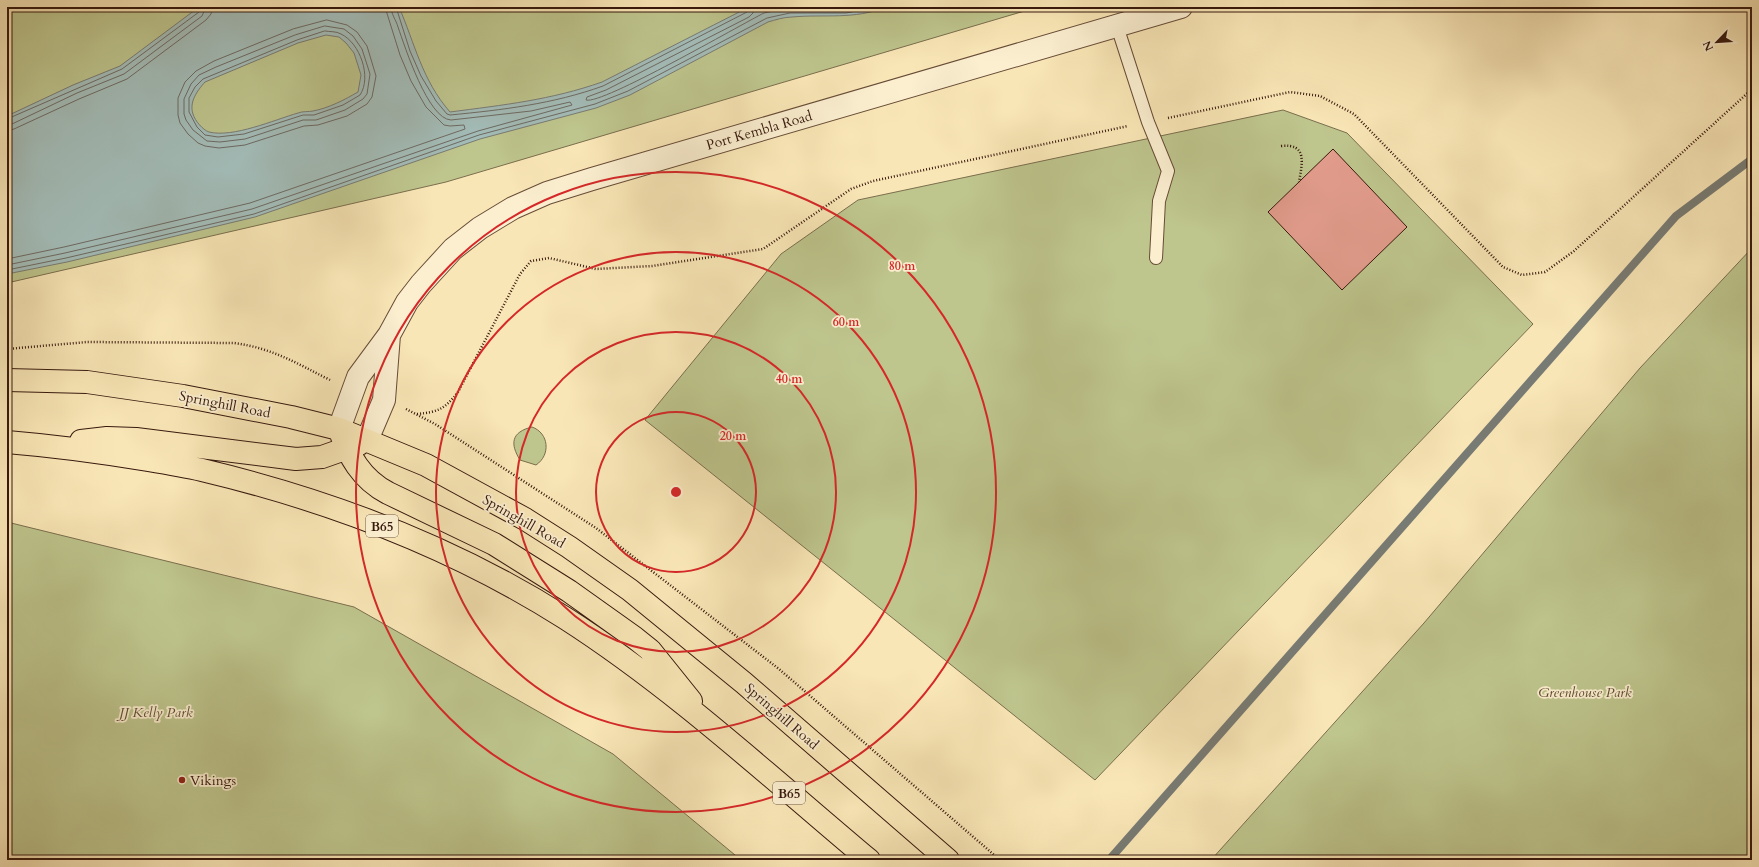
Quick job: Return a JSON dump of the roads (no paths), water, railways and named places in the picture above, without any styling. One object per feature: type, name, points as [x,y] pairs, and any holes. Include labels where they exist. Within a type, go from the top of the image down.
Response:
[{"type":"main road","name":"Springhill Road","points":[[7,380],[87,382],[122,387],[291,417],[343,439]]},
{"type":"main road","points":[[56,446],[108,438],[136,439],[296,459],[322,457],[343,439],[367,440]]},
{"type":"main road","points":[[343,439],[356,466],[364,476],[379,489],[468,531],[521,560],[569,591],[636,638],[664,666],[709,726]]},
{"type":"main road","name":"Springhill Road","points":[[367,440],[426,465],[525,520],[569,547],[630,590],[744,683],[948,860]]},
{"type":"main road","name":"B65","points":[[7,442],[56,446],[199,469],[254,484],[341,511],[411,538],[462,561],[519,591],[564,618],[640,670],[869,860]]},
{"type":"street","name":"Port Kembla Road","points":[[343,439],[358,377],[389,335],[407,302],[421,284],[453,249],[480,228],[513,208],[547,193],[592,179],[1180,7]]},
{"type":"street","name":"Port Kembla Road","points":[[367,440],[384,400],[389,335]]},
{"type":"lane","points":[[1117,26],[1148,122],[1168,171],[1159,201],[1156,258]]},
{"type":"water","points":[[199,7],[399,7],[432,87],[450,112],[545,98],[602,82],[749,7],[886,7],[862,14],[789,17],[768,22],[630,95],[596,108],[480,139],[255,217],[67,262],[7,274],[7,116],[73,85],[120,66]],"holes":[[[326,35],[339,37],[354,53],[361,75],[358,92],[342,101],[325,108],[300,112],[230,133],[207,131],[202,127],[193,114],[193,101],[205,82],[298,43]]]},
{"type":"waterway","points":[[1109,860],[1676,216],[1752,159]]},
{"type":"place","name":"Vikings","points":[[182,780]]},
{"type":"park label","name":"Greenhouse Park","points":[[1585,692]]},
{"type":"park label","name":"JJ Kelly Park","points":[[156,712]]}]
